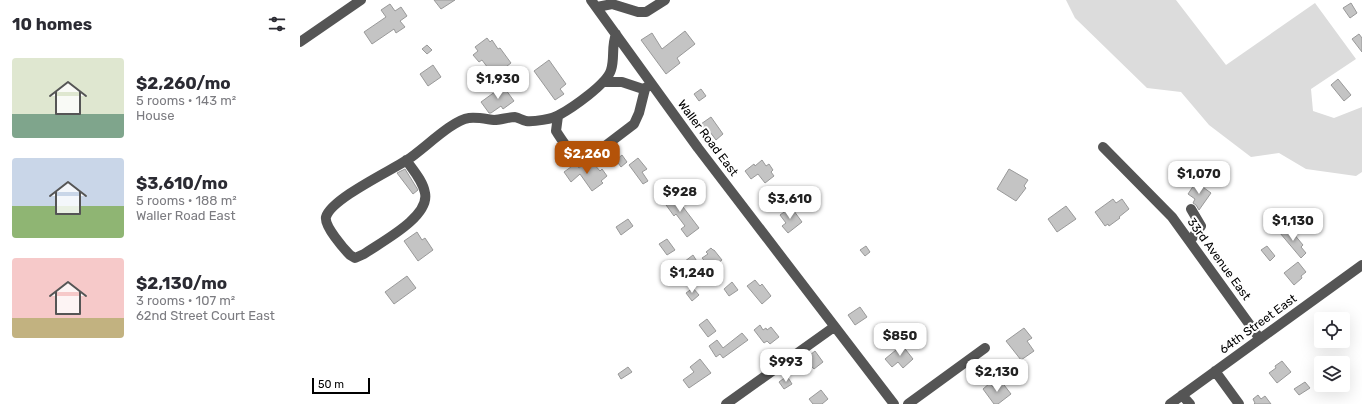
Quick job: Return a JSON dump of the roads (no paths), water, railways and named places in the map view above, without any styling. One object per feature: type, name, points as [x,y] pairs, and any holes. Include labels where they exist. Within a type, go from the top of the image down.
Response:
[{"type":"street","points":[[300,42],[362,0]]},
{"type":"street","points":[[594,4],[612,4],[638,12],[646,12],[665,0]]},
{"type":"street","name":"Waller Road East","points":[[594,4],[616,34],[649,86],[894,404]]},
{"type":"street","points":[[406,160],[423,184],[426,194],[423,206],[416,217],[364,254],[355,258],[350,255],[329,227],[326,220],[332,207],[366,182],[406,160],[461,120],[468,118],[495,120],[515,117],[527,121],[558,116],[595,90],[611,72],[613,42],[616,34]]},
{"type":"street","points":[[603,82],[622,82],[643,89],[649,86]]},
{"type":"street","points":[[558,116],[556,131],[577,158],[588,158],[634,124],[649,86]]},
{"type":"street","name":"33rd Avenue East","points":[[1103,147],[1163,206],[1260,339]]},
{"type":"street","points":[[1190,241],[1199,231],[1201,226],[1191,209]]},
{"type":"street","name":"64th Street East","points":[[1170,404],[1362,265]]},
{"type":"street","points":[[726,404],[834,327]]},
{"type":"street","points":[[908,404],[985,348]]},
{"type":"street","points":[[1215,371],[1239,404]]},
{"type":"street","points":[[1182,395],[1190,404]]}]
